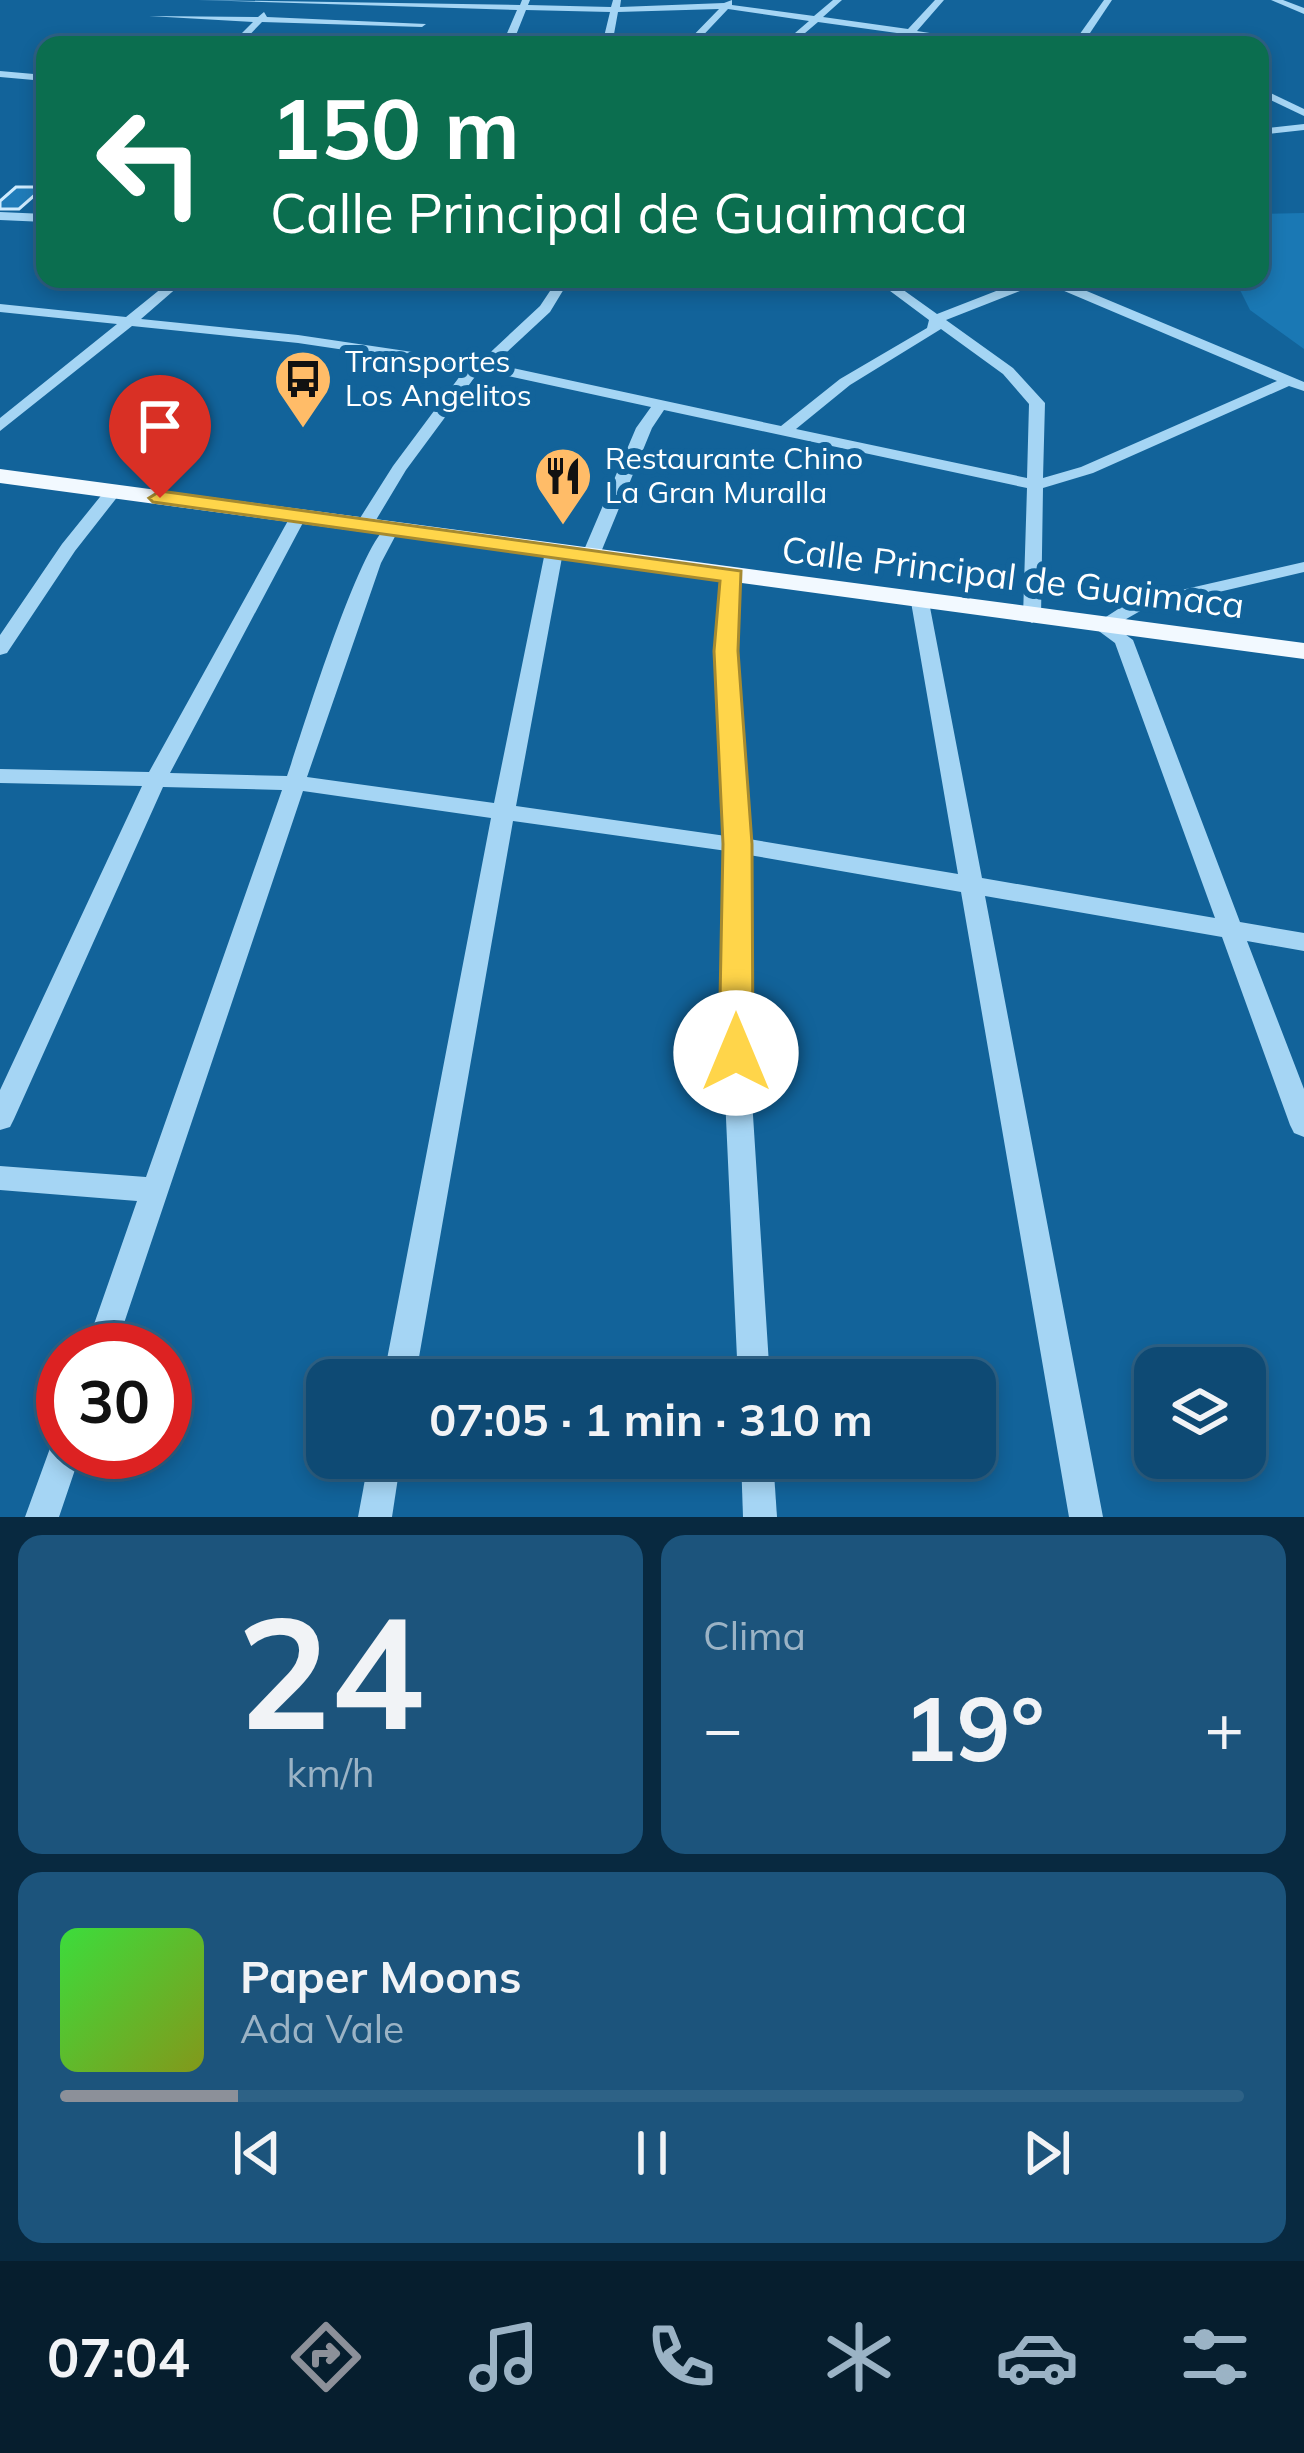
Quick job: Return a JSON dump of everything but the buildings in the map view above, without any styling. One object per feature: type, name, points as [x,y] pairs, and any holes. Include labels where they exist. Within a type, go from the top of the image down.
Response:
[{"type":"main road","name":"Calle Principal de Guaimaca","points":[[0,476],[1304,651]]},
{"type":"street","points":[[202,0],[729,3],[935,36]]},
{"type":"street","points":[[796,36],[838,0]]},
{"type":"street","points":[[907,36],[940,0]]},
{"type":"street","points":[[1083,36],[1108,0]]},
{"type":"street","points":[[1275,0],[1301,8]]},
{"type":"street","points":[[244,36],[276,1]]},
{"type":"street","points":[[415,34],[438,3]]},
{"type":"street","points":[[698,36],[729,3]]},
{"type":"street","points":[[510,36],[524,4]]},
{"type":"street","points":[[609,36],[616,5]]},
{"type":"street","points":[[153,16],[422,24]]},
{"type":"street","points":[[990,36],[992,32]]},
{"type":"street","points":[[2,76],[36,77]]},
{"type":"street","points":[[1269,96],[1304,113]]},
{"type":"street","points":[[1269,131],[1304,127]]},
{"type":"street","points":[[0,216],[36,218]]},
{"type":"street","points":[[0,426],[170,288]]},
{"type":"street","points":[[109,1323],[372,563],[377,528],[399,469],[480,365],[545,309],[558,288]]},
{"type":"street","points":[[892,288],[1027,388],[1036,403],[1032,617]]},
{"type":"street","points":[[936,321],[1020,288]]},
{"type":"street","points":[[1065,288],[1295,384]]},
{"type":"street","points":[[0,308],[480,365],[1036,485],[1087,470],[1295,384]]},
{"type":"street","points":[[786,429],[845,382],[934,330],[936,321]]},
{"type":"street","points":[[590,556],[644,428],[661,403]]},
{"type":"street","points":[[0,649],[68,548],[114,491]]},
{"type":"street","points":[[0,1119],[156,779],[298,517]]},
{"type":"street","points":[[403,1359],[502,813],[531,680],[542,593],[554,552]]},
{"type":"street","points":[[1304,567],[1136,606],[1101,626],[1123,640],[1304,1125]]},
{"type":"street","points":[[733,576],[726,651],[738,844],[736,1053],[753,1359]]},
{"type":"street","points":[[920,602],[1086,1517]]},
{"type":"street","points":[[0,776],[296,783],[738,844],[1304,942]]},
{"type":"street","points":[[0,1178],[156,1190]]},
{"type":"street","points":[[42,1517],[55,1479]]},
{"type":"street","points":[[375,1517],[381,1479]]},
{"type":"street","points":[[759,1479],[760,1517]]},
{"type":"shaded area","points":[[1304,213],[1304,349],[1250,310],[1239,288],[1269,288],[1269,214]]},
{"type":"place","name":"Transportes Los Angelitos","points":[[303,430]]},
{"type":"place","name":"Restaurante Chino La Gran Muralla","points":[[563,527]]},
{"type":"route","points":[[160,498],[733,576],[726,651],[738,844],[736,1053]]}]
